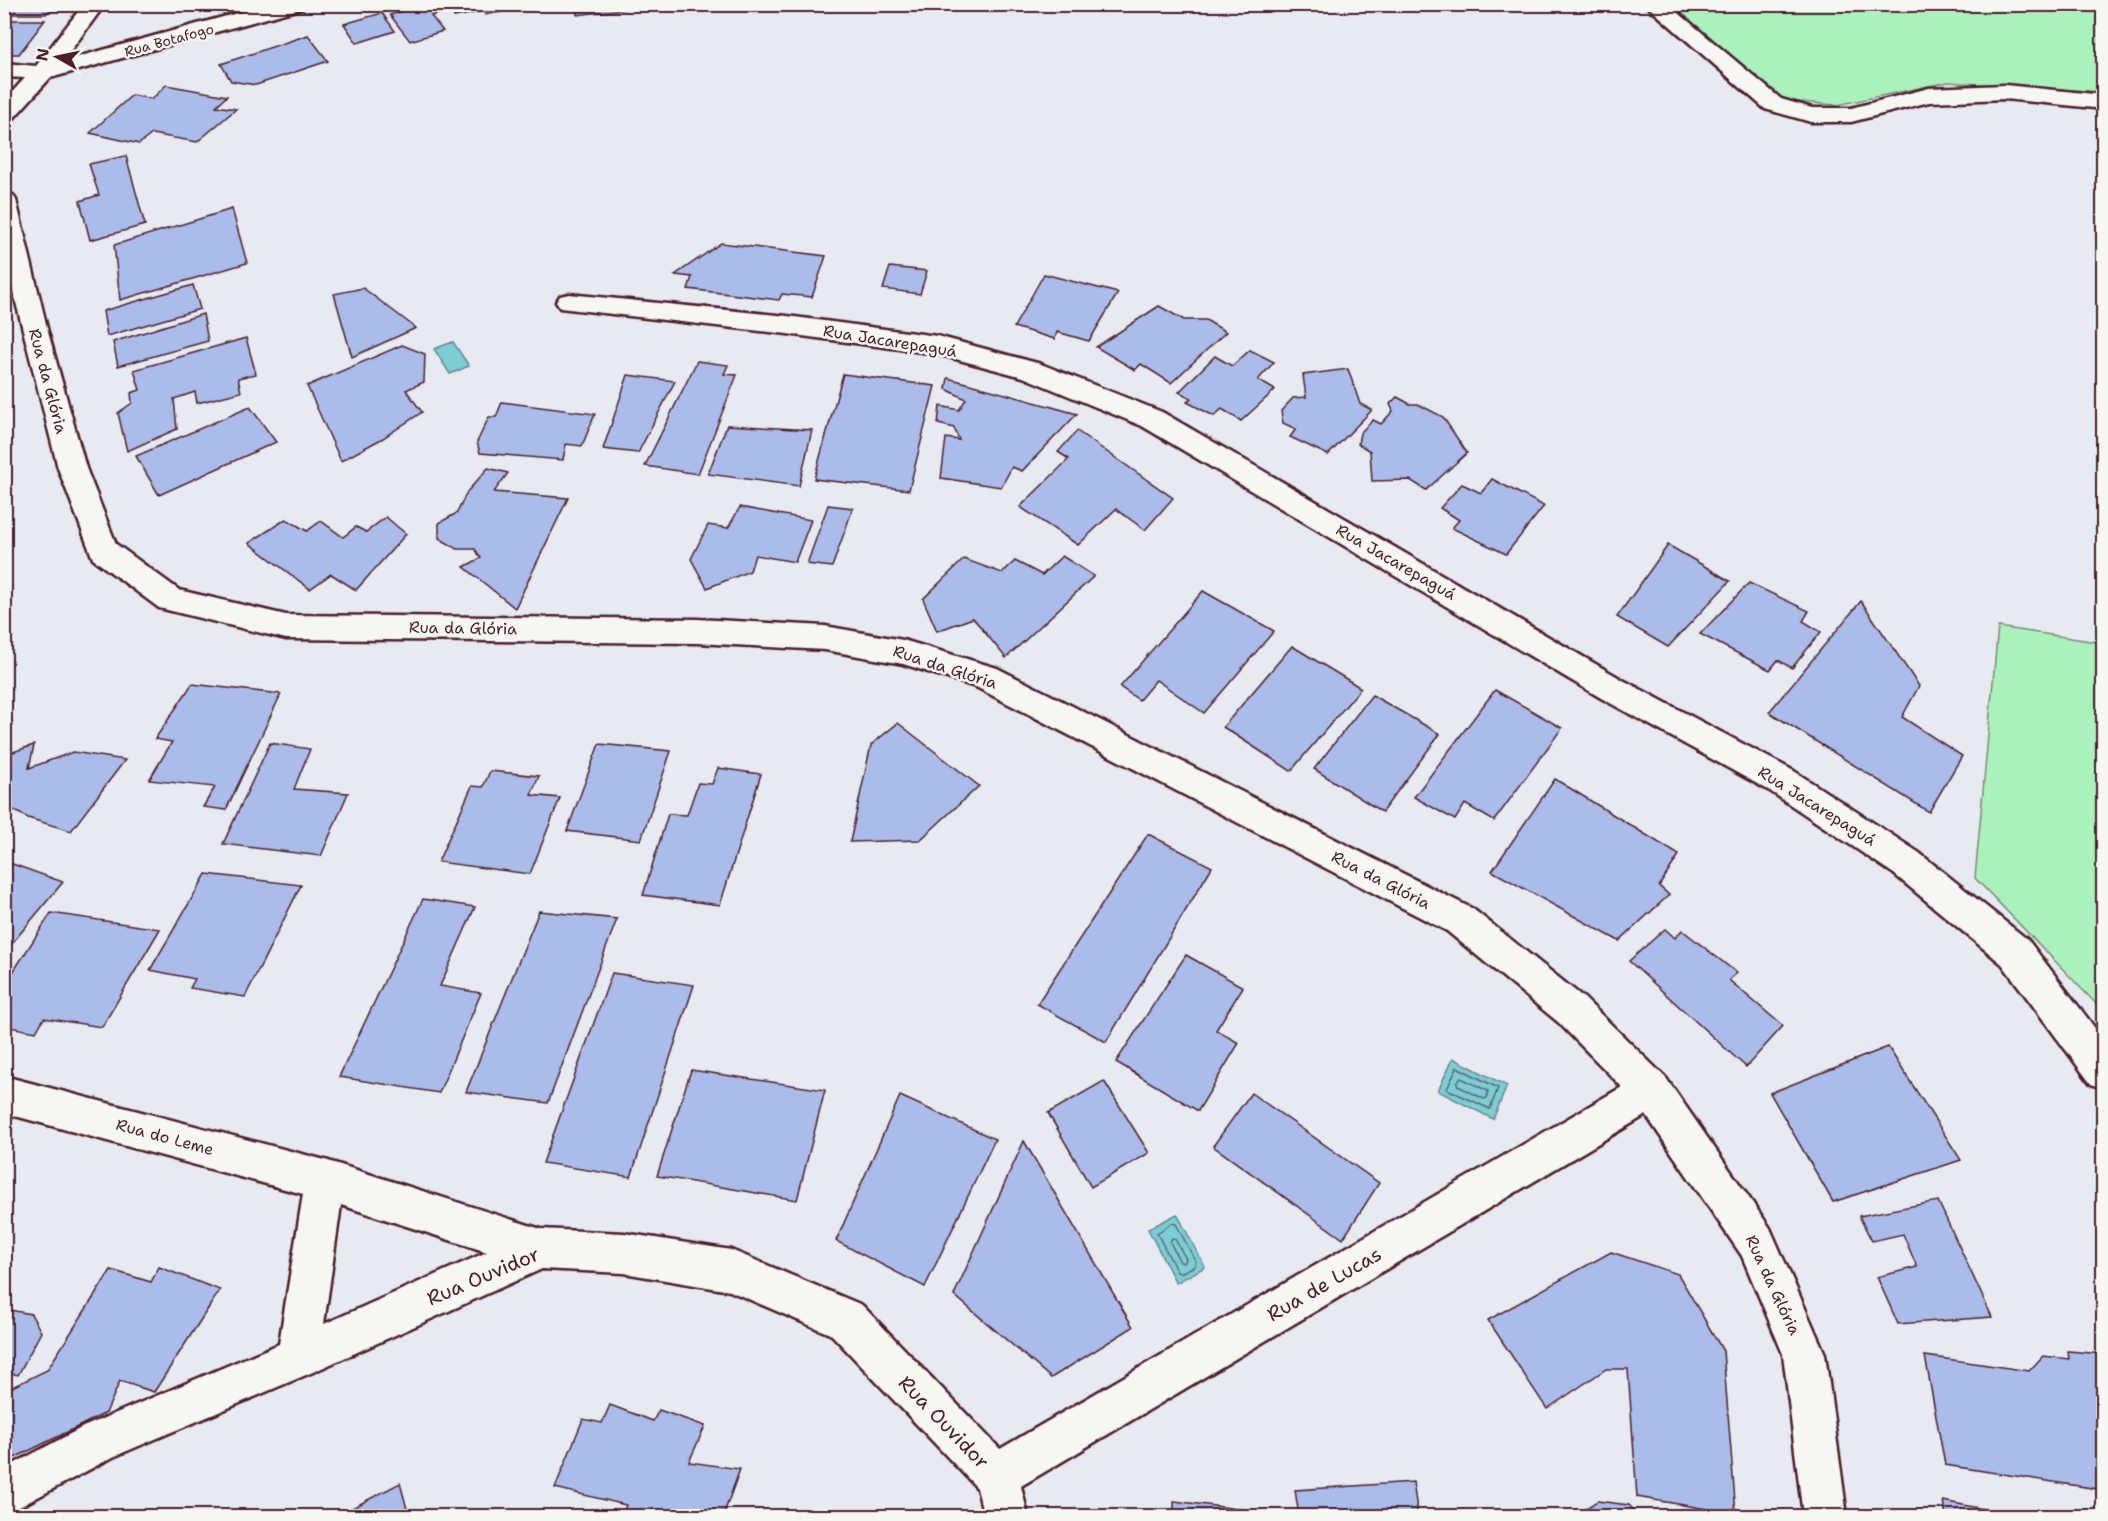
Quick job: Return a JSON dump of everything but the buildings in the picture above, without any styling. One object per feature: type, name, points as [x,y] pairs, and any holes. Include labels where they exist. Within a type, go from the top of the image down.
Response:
[{"type":"street","points":[[4,115],[42,73],[95,4]]},
{"type":"street","name":"Rua Botafogo","points":[[42,73],[296,4]]},
{"type":"street","points":[[1655,4],[1773,104],[1812,115],[1851,115],[1929,95],[2005,92],[2103,102]]},
{"type":"street","points":[[4,70],[42,73]]},
{"type":"street","name":"Rua da Glória","points":[[4,200],[9,239],[72,468],[104,551],[170,600],[286,627],[698,631],[825,639],[903,652],[986,677],[1460,920],[1570,1010],[1652,1091],[1756,1242],[1804,1354],[1825,1516]]},
{"type":"street","name":"Rua Jacarepaguá","points":[[568,302],[787,325],[937,345],[1032,370],[1152,419],[1612,689],[1782,781],[1906,863],[2015,952],[2103,1071]]},
{"type":"street","name":"Rua de Lucas","points":[[1001,1496],[1652,1091]]},
{"type":"street","name":"Rua do Leme","points":[[4,1094],[325,1180],[541,1249]]},
{"type":"street","points":[[298,1357],[325,1180]]},
{"type":"street","name":"Rua Ouvidor","points":[[4,1492],[98,1442],[298,1357],[541,1249],[624,1253],[731,1271],[846,1320],[1001,1496]]},
{"type":"green space","points":[[1667,5],[2103,5],[2103,92],[1948,82],[1837,105],[1786,101],[1710,43]]},
{"type":"green space","points":[[1998,627],[2103,643],[2103,1011],[1975,878]]},
{"type":"water","points":[[453,342],[469,366],[450,374],[434,349]]},
{"type":"water","points":[[1453,1058],[1507,1086],[1493,1119],[1438,1091]]},
{"type":"water","points":[[1177,1214],[1205,1267],[1176,1283],[1148,1229]]}]
